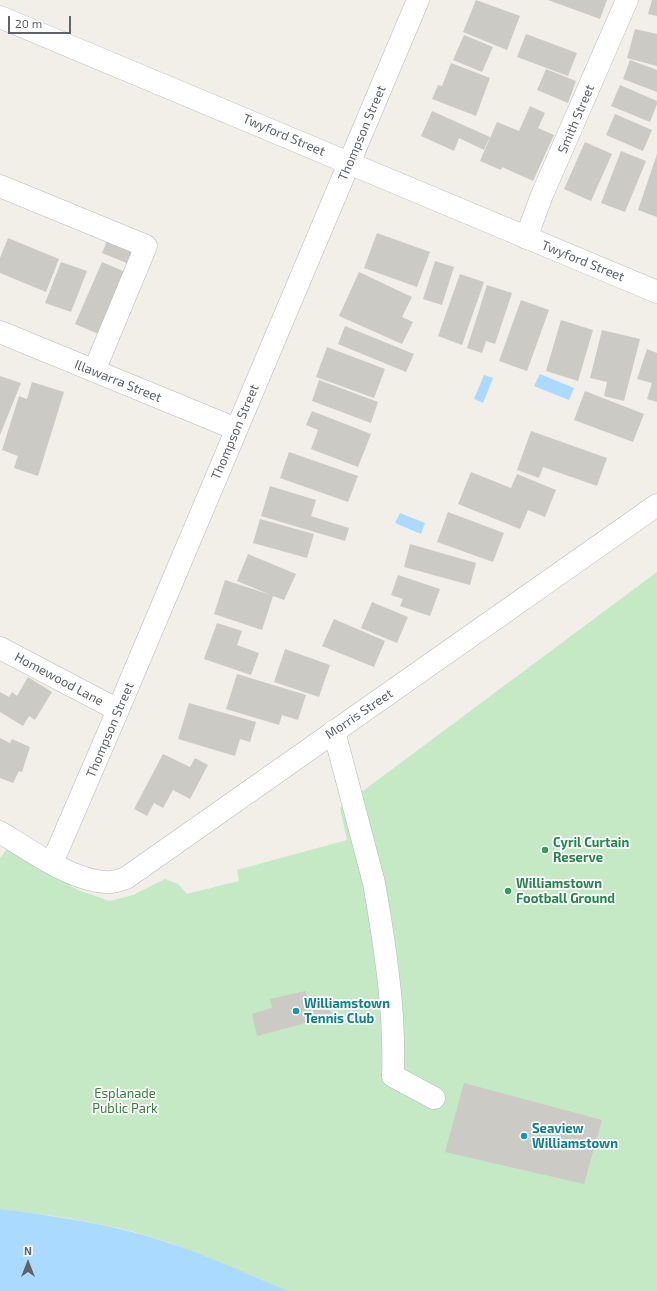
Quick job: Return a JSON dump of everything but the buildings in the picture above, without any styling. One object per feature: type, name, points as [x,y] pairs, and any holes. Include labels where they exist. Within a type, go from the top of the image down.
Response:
[{"type":"street","name":"Thompson Street","points":[[52,863],[418,0]]},
{"type":"street","name":"Smith Street","points":[[526,238],[542,195],[627,0]]},
{"type":"street","name":"Twyford Street","points":[[0,17],[657,292]]},
{"type":"street","points":[[0,186],[146,246],[94,371]]},
{"type":"street","name":"Illawarra Street","points":[[0,332],[236,429]]},
{"type":"street","name":"Morris Street","points":[[0,832],[73,874],[106,882],[126,878],[657,505]]},
{"type":"street","name":"Homewood Lane","points":[[0,648],[118,710]]},
{"type":"street","points":[[334,731],[378,903],[385,946],[391,1000],[393,1076],[434,1098]]},
{"type":"green space","name":"Esplanade Public Park","points":[[657,572],[657,1291],[289,1291],[168,1242],[145,1235],[119,1228],[61,1217],[0,1209],[0,858],[7,849],[78,890],[110,901],[133,895],[165,879],[178,884],[187,894],[239,881],[237,870],[347,840],[340,808]]},
{"type":"water","points":[[540,374],[574,388],[569,400],[534,386]]},
{"type":"water","points":[[484,375],[493,378],[483,403],[474,399]]},
{"type":"water","points":[[400,513],[425,523],[421,534],[395,523]]},
{"type":"water","points":[[0,1209],[72,1219],[144,1235],[199,1254],[289,1291],[0,1291]]},
{"type":"place","name":"Cyril Curtain Reserve","points":[[545,850]]},
{"type":"place","name":"Williamstown Football Ground","points":[[508,891]]},
{"type":"place","name":"Williamstown Tennis Club","points":[[296,1011]]},
{"type":"place","name":"Seaview Williamstown","points":[[524,1136]]}]
